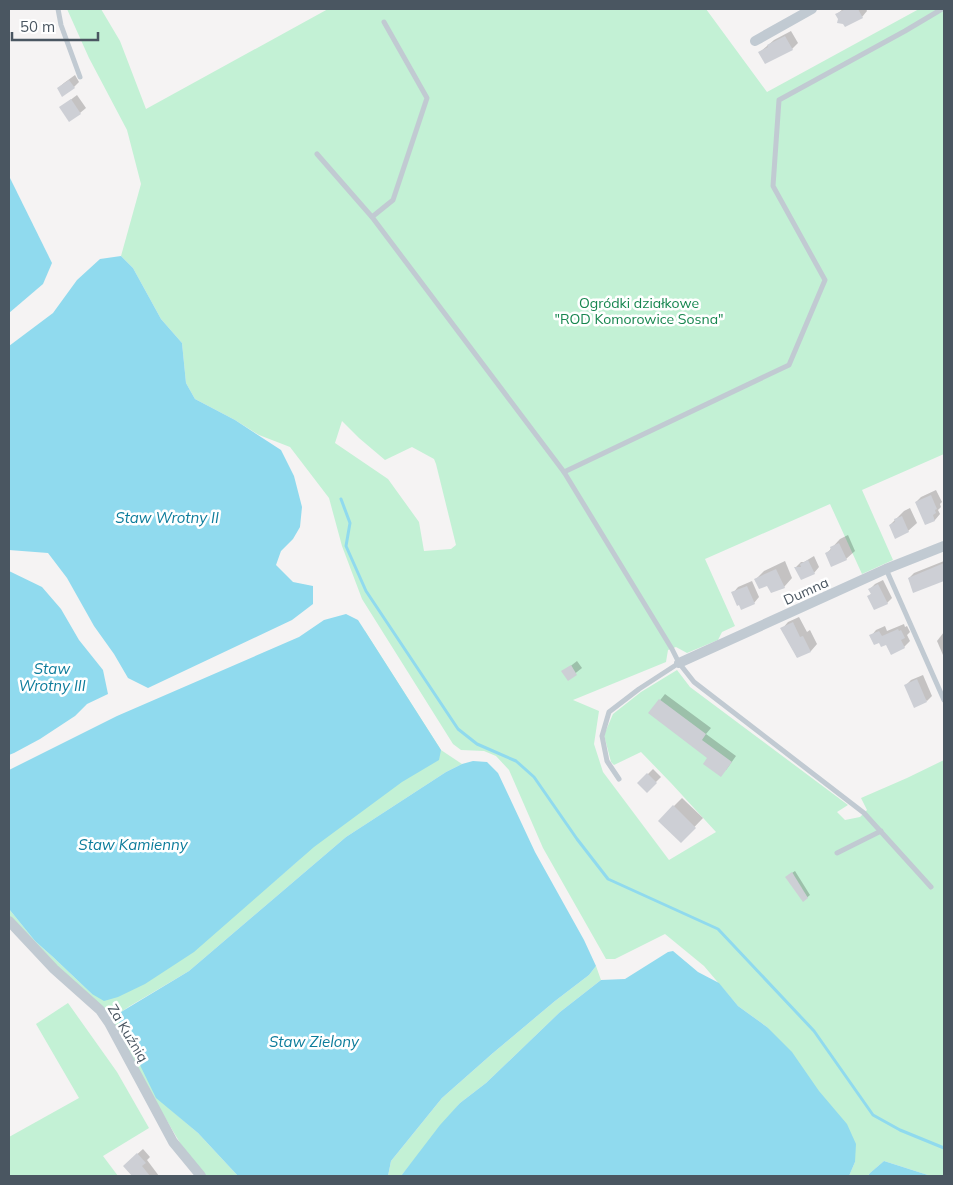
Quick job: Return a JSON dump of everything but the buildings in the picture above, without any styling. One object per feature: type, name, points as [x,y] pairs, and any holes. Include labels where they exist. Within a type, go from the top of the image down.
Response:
[{"type":"street","points":[[756,41],[812,9]]},
{"type":"street","name":"Dumna","points":[[679,663],[886,569],[944,546]]},
{"type":"street","name":"Za Kuźnią","points":[[9,921],[54,969],[100,1010],[174,1142],[201,1176]]},
{"type":"lane","points":[[58,9],[61,25],[80,77]]},
{"type":"lane","points":[[564,472],[789,366],[825,280],[773,186],[778,100],[942,9]]},
{"type":"lane","points":[[372,217],[393,200],[427,98],[384,22]]},
{"type":"lane","points":[[318,154],[372,217],[564,472],[679,663],[694,682],[864,813],[931,887]]},
{"type":"lane","points":[[886,569],[944,700]]},
{"type":"lane","points":[[619,779],[607,760],[602,736],[609,712],[639,689],[679,663]]},
{"type":"lane","points":[[837,853],[881,831]]},
{"type":"green space","name":"Ogródki działkowe \"ROD Komorowice Sosna\"","points":[[67,9],[101,9],[120,41],[146,109],[328,9],[706,9],[767,92],[919,9],[944,9],[944,454],[862,490],[893,560],[862,574],[830,504],[705,559],[735,626],[722,632],[718,640],[687,653],[676,647],[668,650],[666,662],[573,700],[599,711],[594,744],[603,772],[669,860],[716,832],[641,752],[614,765],[611,762],[604,735],[613,714],[641,692],[677,670],[690,687],[848,805],[837,812],[845,820],[860,817],[867,810],[861,798],[944,760],[944,1176],[931,1176],[884,1161],[868,1176],[849,1176],[855,1162],[767,1027],[738,1006],[704,966],[665,934],[615,959],[606,959],[543,848],[509,770],[496,756],[484,751],[461,750],[453,744],[362,599],[342,546],[329,498],[290,447],[259,435],[195,399],[186,383],[182,343],[161,319],[133,268],[121,256],[141,184],[127,130],[89,58]],"holes":[[[342,421],[385,460],[412,447],[434,459],[456,545],[451,549],[424,551],[419,522],[388,479],[335,443]]]},
{"type":"green space","points":[[365,631],[441,750],[462,764],[446,772],[346,837],[189,971],[121,1012],[171,1110],[198,1133],[238,1176],[205,1176],[186,1153],[154,1099],[115,1026],[44,955],[9,916],[9,909],[35,941],[92,994],[264,890],[300,859]]},
{"type":"green space","points":[[596,966],[601,980],[560,1012],[486,1083],[460,1103],[401,1176],[388,1176],[391,1161],[442,1098],[555,1001],[589,975]]},
{"type":"green space","points":[[68,1003],[117,1072],[149,1128],[103,1156],[118,1176],[9,1176],[9,1137],[79,1098],[36,1024]]},
{"type":"water","points":[[9,176],[52,263],[43,284],[9,313]]},
{"type":"water","name":"Staw Wrotny II","points":[[121,256],[133,268],[161,319],[182,343],[186,383],[195,399],[235,420],[281,450],[294,476],[302,507],[300,527],[293,539],[281,551],[276,565],[293,582],[313,586],[313,604],[292,620],[148,688],[128,678],[94,626],[67,578],[48,553],[9,550],[9,346],[53,313],[77,280],[100,259]]},
{"type":"water","name":"Staw Wrotny III","points":[[9,571],[42,587],[61,609],[79,640],[103,670],[108,694],[87,704],[75,716],[40,739],[9,755]]},
{"type":"water","name":"Staw Kamienny","points":[[346,614],[358,620],[441,750],[439,760],[402,782],[314,847],[194,952],[145,984],[118,997],[104,1001],[92,994],[35,941],[9,909],[9,770],[117,716],[299,637],[324,620]]},
{"type":"water","name":"Staw Zielony","points":[[473,761],[487,762],[498,773],[535,852],[584,940],[596,966],[589,975],[555,1001],[442,1098],[391,1161],[388,1176],[238,1176],[198,1133],[156,1098],[119,1022],[121,1012],[189,971],[346,837],[446,772]]},
{"type":"water","points":[[673,951],[698,972],[719,983],[738,1006],[767,1027],[792,1052],[819,1091],[847,1124],[856,1144],[855,1162],[849,1176],[401,1176],[440,1125],[460,1103],[486,1083],[560,1012],[601,980],[625,979],[668,952]]},
{"type":"water","points":[[884,1161],[931,1176],[868,1176]]},
{"type":"waterway","points":[[341,499],[350,523],[346,546],[366,591],[458,729],[477,744],[516,761],[534,777],[577,839],[608,879],[718,929],[814,1031],[873,1115],[900,1130],[944,1148]]}]
